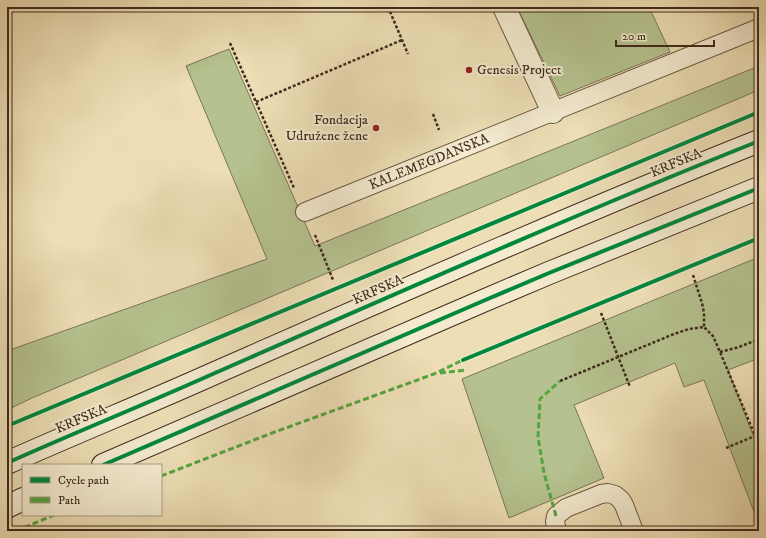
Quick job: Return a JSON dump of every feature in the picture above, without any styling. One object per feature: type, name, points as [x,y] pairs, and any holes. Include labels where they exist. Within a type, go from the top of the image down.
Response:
[{"type":"main road","points":[[504,7],[553,112]]},
{"type":"main road","name":"KRFSKA","points":[[7,463],[470,261],[710,160],[759,141]]},
{"type":"main road","points":[[104,464],[491,298],[759,188]]},
{"type":"main road","points":[[7,506],[22,500]]},
{"type":"lane","name":"KALEMEGDANSKA","points":[[305,212],[759,28]]},
{"type":"lane","points":[[557,531],[555,522],[556,516],[566,508],[600,494],[608,493],[615,495],[621,500],[634,531]]},
{"type":"path","points":[[388,7],[408,54]]},
{"type":"path","points":[[256,102],[402,40]]},
{"type":"path","points":[[230,43],[305,212],[333,280]]},
{"type":"path","points":[[693,275],[702,303],[704,327],[713,336],[759,445]]},
{"type":"path","points":[[601,313],[630,387]]},
{"type":"path","points":[[560,382],[674,334],[689,329],[704,327]]},
{"type":"path","points":[[720,352],[739,347],[759,339]]},
{"type":"path","points":[[726,448],[755,436]]},
{"type":"green space","points":[[517,7],[649,7],[670,52],[560,96]]},
{"type":"green space","points":[[229,49],[315,246],[759,66],[759,90],[32,398],[7,410],[7,351],[267,259],[186,66]]},
{"type":"green space","points":[[759,257],[759,358],[728,370],[759,451],[759,525],[704,380],[684,387],[675,363],[574,405],[604,478],[509,518],[462,379]]},
{"type":"marked path","points":[[162,476],[272,433],[434,374],[463,360]]},
{"type":"marked path","points":[[440,373],[466,370]]},
{"type":"marked path","points":[[556,516],[544,473],[538,437],[540,399],[560,381]]},
{"type":"marked path","points":[[16,531],[52,516]]},
{"type":"cycle path","points":[[7,426],[759,112]]},
{"type":"cycle path","points":[[7,463],[486,255],[759,141]]},
{"type":"cycle path","points":[[105,464],[549,273],[759,188]]},
{"type":"cycle path","points":[[463,360],[759,238]]},
{"type":"place","name":"Genesis Project","points":[[469,70]]},
{"type":"place","name":"Fondacija Udružene žene","points":[[376,128]]}]
